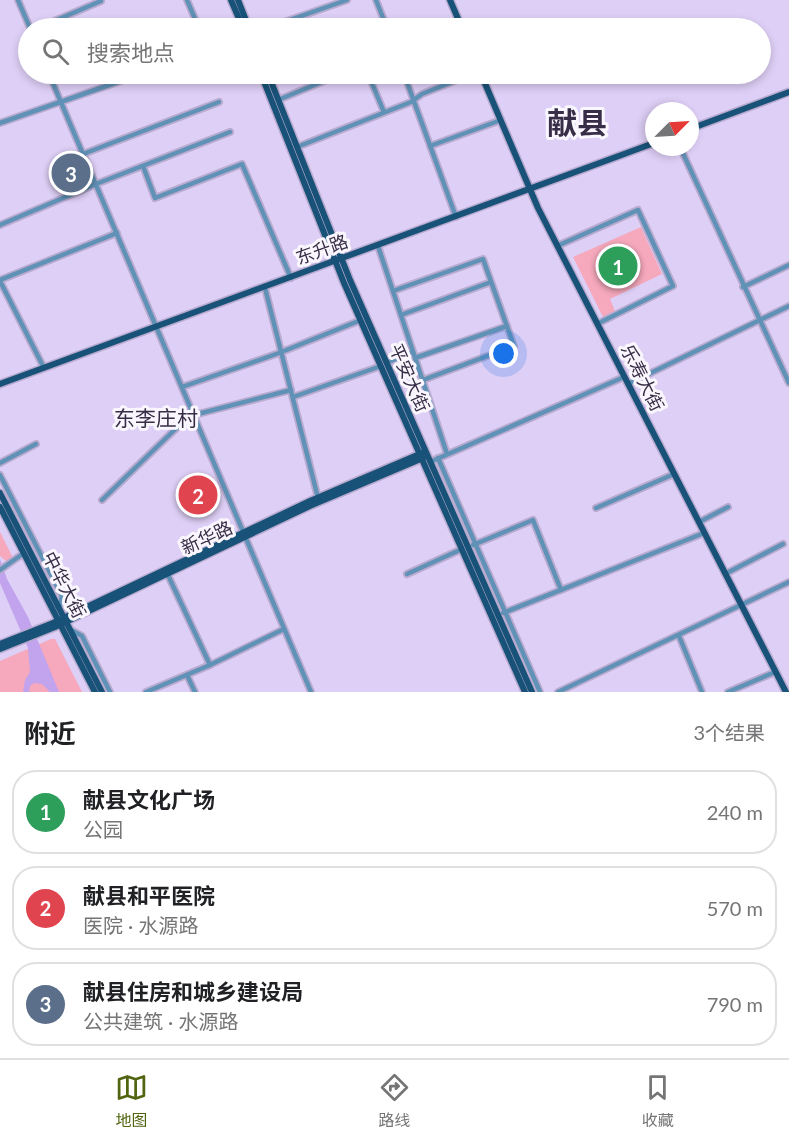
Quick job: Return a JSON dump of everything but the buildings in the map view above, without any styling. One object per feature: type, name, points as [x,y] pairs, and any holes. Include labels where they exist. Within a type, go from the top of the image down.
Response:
[{"type":"main road","points":[[231,0],[239,18]]},
{"type":"main road","points":[[238,0],[245,18]]},
{"type":"main road","points":[[450,0],[458,18]]},
{"type":"main road","name":"平安大街","points":[[265,84],[338,260],[525,692]]},
{"type":"main road","name":"平安大街","points":[[271,84],[361,320],[384,364]]},
{"type":"main road","name":"乐寿大街","points":[[485,84],[530,190],[557,246],[786,692]]},
{"type":"main road","points":[[699,126],[789,92]]},
{"type":"main road","name":"东升路","points":[[0,384],[645,146]]},
{"type":"main road","name":"新华路","points":[[0,650],[318,498],[425,457]]},
{"type":"main road","name":"新华路","points":[[0,644],[62,621],[167,573],[244,534],[425,457]]},
{"type":"main road","name":"中华大街","points":[[0,493],[59,608],[62,621],[70,630],[102,692]]},
{"type":"main road","name":"中华大街","points":[[0,507],[62,621],[95,692]]},
{"type":"main road","name":"平安大街","points":[[465,549],[532,692]]},
{"type":"street","points":[[18,0],[26,18]]},
{"type":"street","points":[[187,0],[194,18]]},
{"type":"street","points":[[296,18],[347,0]]},
{"type":"street","points":[[376,0],[383,18]]},
{"type":"street","points":[[62,18],[101,2]]},
{"type":"street","points":[[54,84],[311,692]]},
{"type":"street","points":[[0,123],[113,84]]},
{"type":"street","points":[[278,100],[317,84]]},
{"type":"street","points":[[372,84],[384,112]]},
{"type":"street","points":[[408,84],[456,217]]},
{"type":"street","points":[[297,147],[447,84]]},
{"type":"street","points":[[83,154],[219,102]]},
{"type":"street","points":[[430,146],[501,120]]},
{"type":"street","points":[[0,225],[96,184],[230,132]]},
{"type":"street","points":[[684,156],[789,383]]},
{"type":"street","points":[[143,166],[155,198],[242,164],[291,278]]},
{"type":"street","points":[[557,246],[638,210],[673,286],[597,324]]},
{"type":"street","points":[[44,368],[0,280],[117,233]]},
{"type":"street","points":[[378,246],[447,454]]},
{"type":"street","points":[[393,291],[483,259],[514,346],[423,380]]},
{"type":"street","points":[[743,287],[789,265]]},
{"type":"street","points":[[401,315],[491,282]]},
{"type":"street","points":[[265,288],[318,498]]},
{"type":"street","points":[[628,384],[789,306]]},
{"type":"street","points":[[182,387],[281,352],[361,320]]},
{"type":"street","points":[[293,397],[384,364],[507,326]]},
{"type":"street","points":[[425,457],[438,458],[624,377]]},
{"type":"street","points":[[102,500],[193,413],[291,390]]},
{"type":"street","points":[[0,463],[36,444]]},
{"type":"street","points":[[438,458],[540,692]]},
{"type":"street","points":[[596,508],[674,474]]},
{"type":"street","points":[[0,475],[62,596],[59,608]]},
{"type":"street","points":[[699,522],[728,507]]},
{"type":"street","points":[[407,574],[533,520],[561,590]]},
{"type":"street","points":[[497,616],[704,533]]},
{"type":"street","points":[[724,574],[783,544]]},
{"type":"street","points":[[0,570],[24,554]]},
{"type":"street","points":[[167,573],[210,665]]},
{"type":"street","points":[[558,692],[789,582]]},
{"type":"street","points":[[146,692],[210,665],[284,629]]},
{"type":"street","points":[[70,630],[82,636],[110,692]]},
{"type":"street","points":[[679,636],[702,692]]},
{"type":"street","points":[[728,692],[775,672]]},
{"type":"street","points":[[187,675],[195,692]]},
{"type":"shaded area","points":[[641,227],[662,274],[610,299],[615,311],[603,317],[573,257]]},
{"type":"shaded area","points":[[0,532],[13,558],[6,561],[0,556]]},
{"type":"shaded area","points":[[0,559],[7,579],[28,617],[59,692],[50,692],[42,684],[34,683],[30,686],[29,692],[23,692],[25,680],[30,672],[28,648],[0,583]]},
{"type":"shaded area","points":[[55,639],[82,692],[0,692],[0,661]]},
{"type":"place","name":"献县住房和城乡建设局","points":[[71,173]]},
{"type":"place","name":"献县文化广场","points":[[618,266]]},
{"type":"place","name":"献县和平医院","points":[[198,495]]},
{"type":"district","name":"献县","points":[[577,124]]},
{"type":"district","name":"东李庄村","points":[[156,419]]}]
